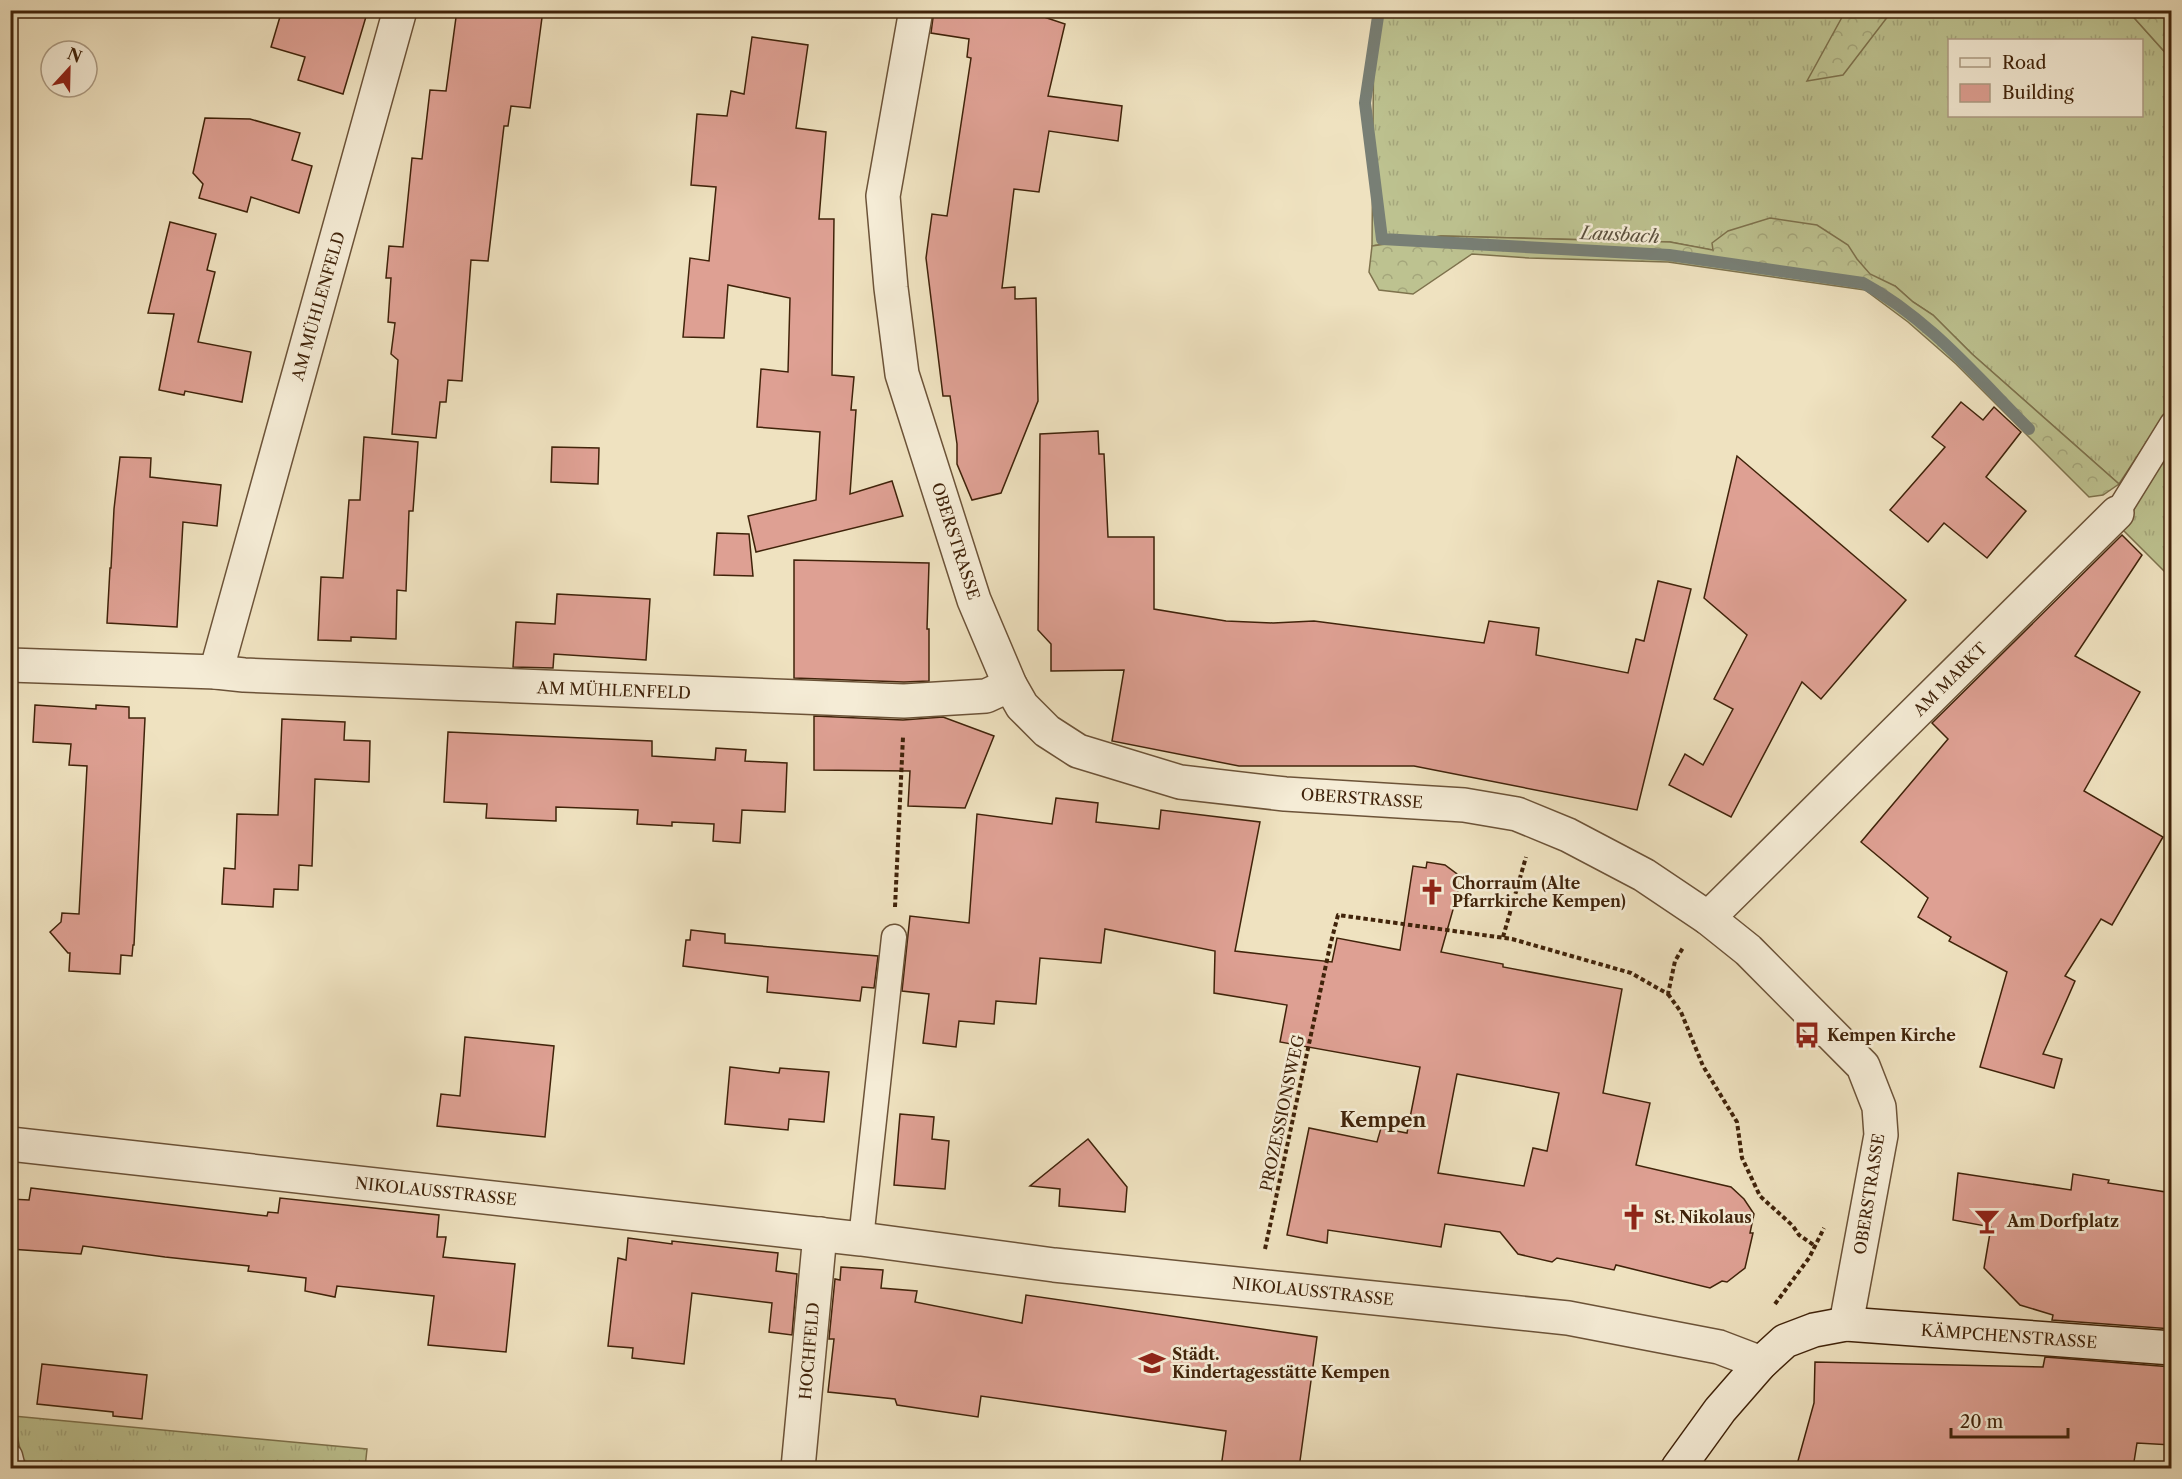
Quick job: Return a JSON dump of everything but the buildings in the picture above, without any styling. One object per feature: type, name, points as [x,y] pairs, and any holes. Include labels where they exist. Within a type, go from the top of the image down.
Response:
[{"type":"street","name":"AM MÜHLENFELD","points":[[216,672],[400,10]]},
{"type":"street","name":"OBERSTRASSE","points":[[916,10],[883,196],[902,374],[974,600],[1010,685],[1022,706],[1047,731],[1078,751],[1180,782],[1264,792],[1464,805],[1517,814],[1568,835],[1644,875],[1708,918],[1748,950],[1863,1066],[1879,1107],[1881,1135],[1846,1324]]},
{"type":"street","name":"AM MARKT","points":[[1708,918],[2117,513]]},
{"type":"street","name":"AM MÜHLENFELD","points":[[10,665],[904,701],[986,696],[1010,685]]},
{"type":"street","name":"NIKOLAUSSTRASSE","points":[[10,1144],[820,1234],[1054,1265],[1568,1318],[1719,1347],[1761,1363]]},
{"type":"street","name":"HOCHFELD","points":[[798,1468],[820,1234]]},
{"type":"street","points":[[1678,1468],[1720,1410],[1761,1363],[1785,1341],[1814,1330],[1846,1324]]},
{"type":"street","name":"KÄMPCHENSTRASSE","points":[[1846,1324],[2172,1348]]},
{"type":"lane","name":"AM MARKT","points":[[2117,513],[2172,424]]},
{"type":"lane","points":[[861,1239],[894,937]]},
{"type":"lane","points":[[10,1456],[13,1468]]},
{"type":"path","points":[[894,937],[904,701]]},
{"type":"path","points":[[1536,860],[1526,856],[1503,937],[1631,973],[1668,994],[1681,1012],[1703,1066],[1737,1122],[1742,1158],[1760,1196],[1793,1226],[1799,1235],[1815,1246]]},
{"type":"path","name":"PROZESSIONSWEG","points":[[1257,1285],[1338,915],[1503,937]]},
{"type":"path","points":[[1675,939],[1693,952]]},
{"type":"path","points":[[1668,994],[1675,961],[1685,946]]},
{"type":"path","points":[[1785,1341],[1770,1312],[1809,1258],[1825,1227]]},
{"type":"green space","points":[[1846,10],[1892,11],[1843,75],[1807,81]]},
{"type":"green space","points":[[1374,11],[2128,11],[2171,59],[2171,405],[2119,484],[1972,354],[1933,315],[1895,286],[1670,242],[1441,236],[1372,246]]},
{"type":"green space","points":[[2128,11],[2171,11],[2171,59]]},
{"type":"green space","points":[[1770,218],[1817,225],[1848,245],[1870,274],[1895,286],[1933,315],[1972,354],[2119,484],[2103,495],[2089,497],[1956,364],[1908,322],[1865,290],[1668,262],[1472,254],[1413,294],[1379,290],[1369,272],[1372,246],[1441,236],[1670,242],[1713,250],[1712,243],[1728,231]]},
{"type":"green space","points":[[2171,445],[2171,578],[2104,511]]},
{"type":"green space","points":[[13,1416],[367,1449],[365,1468],[24,1468]]},
{"type":"waterway","name":"Lausbach","points":[[1379,10],[1365,103],[1382,239],[1669,255],[1863,283],[1887,297],[1930,331],[1971,369],[2029,429]]},
{"type":"place","name":"Chorraum (Alte Pfarrkirche Kempen)","points":[[1432,892]]},
{"type":"place","name":"Kempen Kirche","points":[[1807,1035]]},
{"type":"place","name":"St. Nikolaus","points":[[1634,1217]]},
{"type":"place","name":"Am Dorfplatz","points":[[1987,1221]]},
{"type":"place","name":"Städt. Kindertagesstätte Kempen","points":[[1152,1363]]},
{"type":"district","name":"Kempen","points":[[1383,1120]]}]
